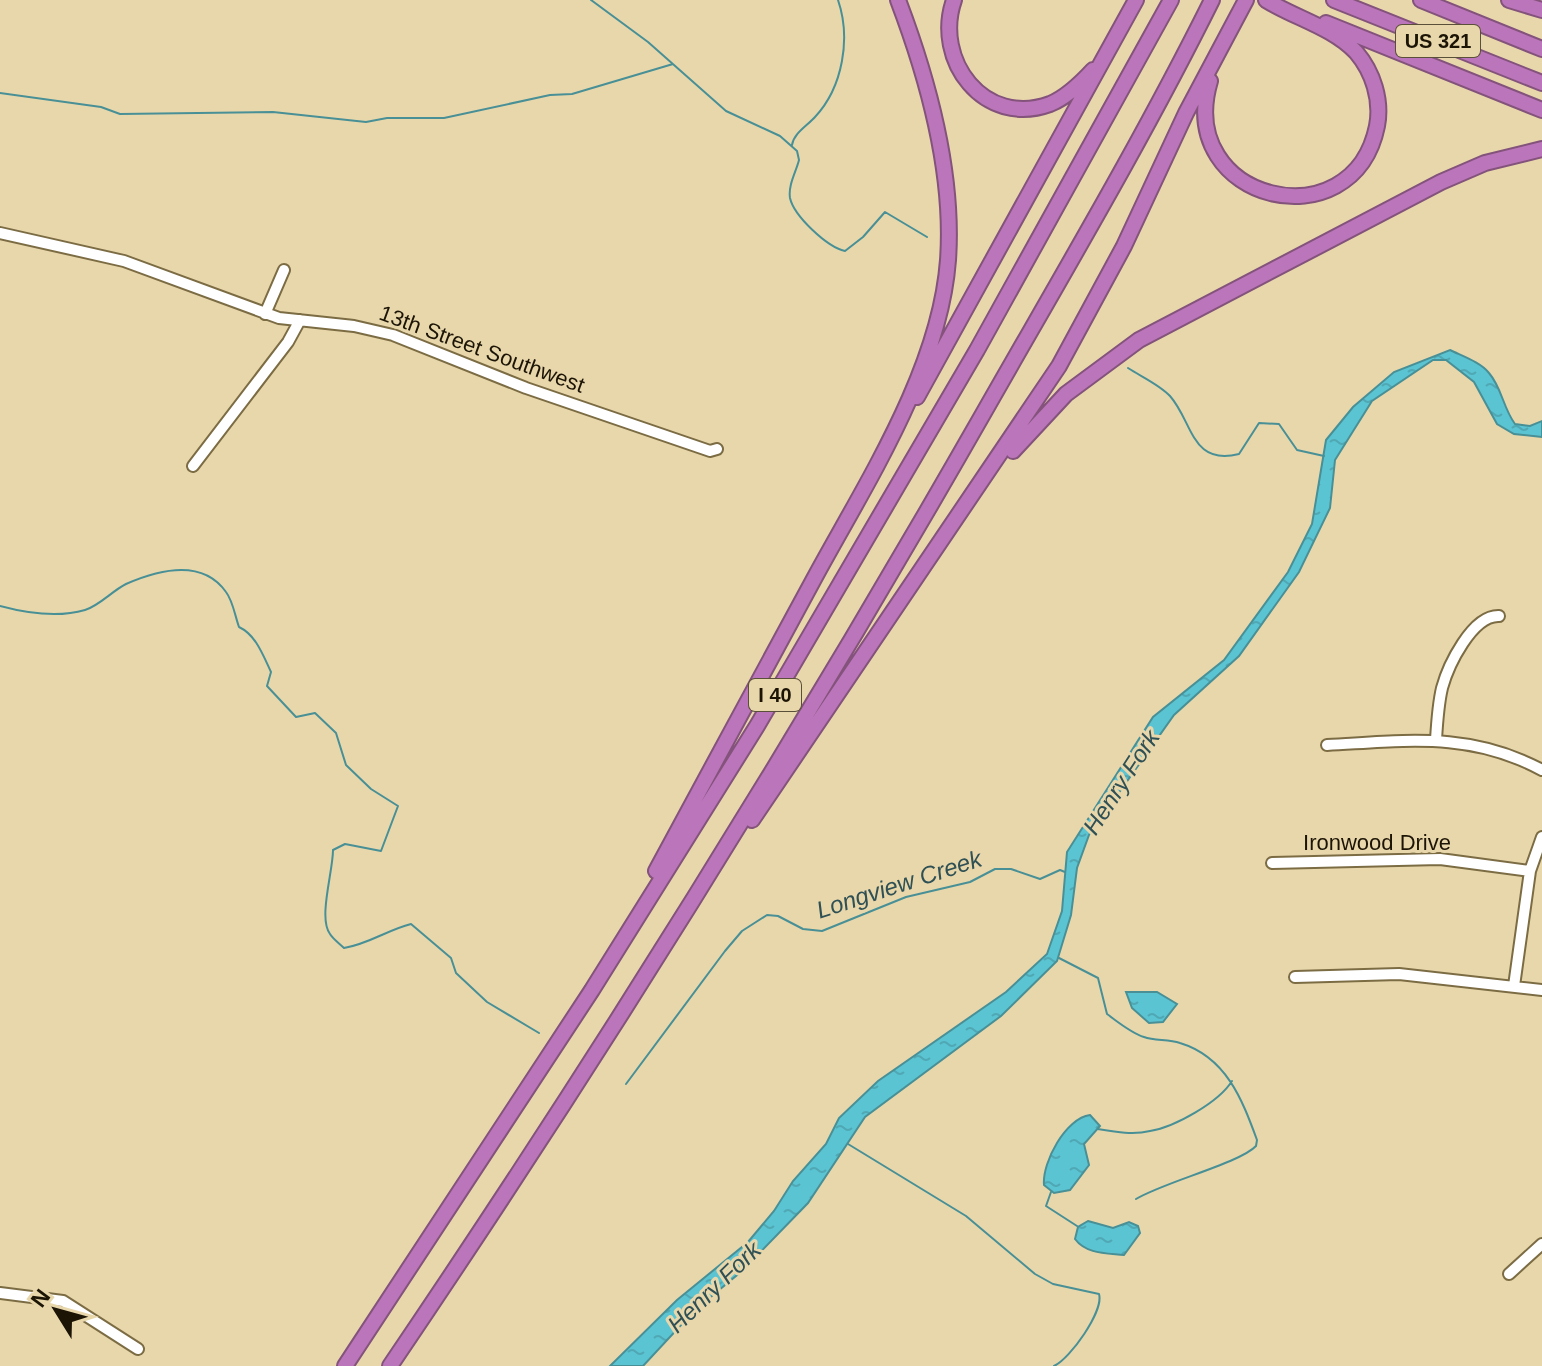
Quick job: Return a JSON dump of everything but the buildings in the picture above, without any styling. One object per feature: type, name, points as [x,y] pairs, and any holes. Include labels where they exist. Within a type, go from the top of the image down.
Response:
[{"type":"highway","points":[[877,462],[931,343],[948,262],[945,172],[898,0]]},
{"type":"highway","points":[[954,0],[948,36],[955,64],[976,91],[1002,105],[1037,107],[1061,98],[1087,77],[1108,51]]},
{"type":"highway","points":[[543,1062],[641,899],[877,462],[987,273],[1136,0]]},
{"type":"highway","name":"I 40","points":[[390,1366],[587,1068],[715,863],[946,479],[1212,0]]},
{"type":"highway","points":[[715,863],[732,849],[965,510],[1077,336],[1246,0]]},
{"type":"highway","points":[[1218,51],[1205,100],[1206,128],[1218,157],[1234,176],[1264,193],[1299,197],[1325,191],[1355,170],[1372,144],[1379,118],[1370,73],[1356,52],[1335,36],[1266,0]]},
{"type":"highway","points":[[1266,0],[1542,110]]},
{"type":"highway","name":"US 321","points":[[1334,0],[1542,83]]},
{"type":"highway","name":"US 321","points":[[1421,0],[1542,49]]},
{"type":"highway","points":[[1509,0],[1542,10]]},
{"type":"highway","name":"I 40","points":[[345,1366],[592,990],[757,726],[977,350],[1170,1]]},
{"type":"highway","points":[[965,510],[1057,404],[1139,340],[1441,182],[1485,163],[1542,149]]},
{"type":"street","name":"13th Street Southwest","points":[[0,233],[124,261],[265,314],[354,326],[393,335],[526,388],[710,451],[717,449]]},
{"type":"street","points":[[265,314],[284,270]]},
{"type":"street","points":[[193,466],[288,342],[300,320]]},
{"type":"street","points":[[1436,740],[1439,705],[1447,673],[1480,624],[1489,617],[1499,616]]},
{"type":"street","points":[[1327,745],[1436,740],[1486,747],[1542,770]]},
{"type":"street","points":[[1514,986],[1530,871],[1542,837]]},
{"type":"street","name":"Ironwood Drive","points":[[1272,863],[1440,859],[1530,871]]},
{"type":"street","points":[[1295,977],[1399,974],[1542,990]]},
{"type":"street","points":[[1509,1274],[1542,1244]]},
{"type":"street","points":[[0,1293],[63,1301],[138,1349]]},
{"type":"water","name":"Henry Fork","points":[[1450,350],[1476,362],[1489,373],[1515,424],[1530,426],[1542,421],[1542,437],[1514,434],[1497,424],[1474,382],[1446,360],[1433,360],[1372,401],[1335,460],[1330,508],[1299,572],[1239,656],[1174,715],[1089,835],[1077,868],[1071,915],[1057,961],[1001,1016],[865,1117],[808,1203],[742,1271],[695,1310],[643,1366],[610,1366],[677,1300],[748,1242],[774,1211],[793,1181],[826,1144],[839,1118],[878,1081],[1006,992],[1047,954],[1062,911],[1067,852],[1153,717],[1224,660],[1288,572],[1312,524],[1326,440],[1353,407],[1394,372]]},
{"type":"water","points":[[1126,992],[1157,992],[1177,1004],[1163,1022],[1149,1023],[1132,1008]]},
{"type":"water","points":[[1090,1115],[1100,1126],[1084,1144],[1089,1165],[1070,1190],[1054,1193],[1044,1185],[1051,1154],[1072,1124]]},
{"type":"water","points":[[1088,1221],[1113,1228],[1129,1222],[1138,1226],[1140,1233],[1124,1255],[1097,1252],[1085,1248],[1075,1239],[1078,1227]]},
{"type":"waterway","points":[[591,0],[648,42],[726,111],[780,136],[797,151],[799,160],[791,183],[790,198],[804,222],[829,244],[845,251],[863,237],[885,212],[927,237]]},
{"type":"waterway","points":[[792,145],[798,133],[825,105],[838,77],[844,46],[838,0]]},
{"type":"waterway","points":[[0,93],[101,107],[120,114],[273,112],[366,122],[387,118],[444,118],[550,95],[572,94],[673,64]]},
{"type":"waterway","points":[[1128,368],[1170,396],[1195,439],[1211,454],[1239,454],[1259,423],[1279,424],[1297,450],[1324,456]]},
{"type":"waterway","name":"Longview Creek","points":[[0,606],[42,614],[85,610],[126,584],[165,571],[192,571],[216,581],[228,596],[239,627],[254,640],[265,659],[271,672],[267,686],[296,717],[315,713],[336,733],[346,765],[371,789],[398,806],[381,851],[345,844],[333,850],[325,917],[331,936],[344,948],[411,924],[451,958],[456,973],[487,1002],[539,1033]]},
{"type":"waterway","name":"Longview Creek","points":[[626,1084],[725,951],[742,931],[767,915],[778,916],[803,929],[822,931],[906,897],[970,882],[995,869],[1011,869],[1040,879],[1060,870],[1065,872]]},
{"type":"waterway","points":[[1059,958],[1098,978],[1107,1014],[1125,1027],[1148,1038],[1180,1043],[1209,1058],[1221,1069],[1238,1095],[1257,1140],[1256,1146],[1234,1159],[1136,1199]]},
{"type":"waterway","points":[[1098,1129],[1131,1133],[1160,1129],[1207,1105],[1232,1081]]},
{"type":"waterway","points":[[848,1144],[966,1216],[1035,1274],[1053,1284],[1099,1294],[1096,1311],[1084,1334],[1054,1366]]},
{"type":"waterway","points":[[1051,1192],[1046,1206],[1077,1226]]}]
